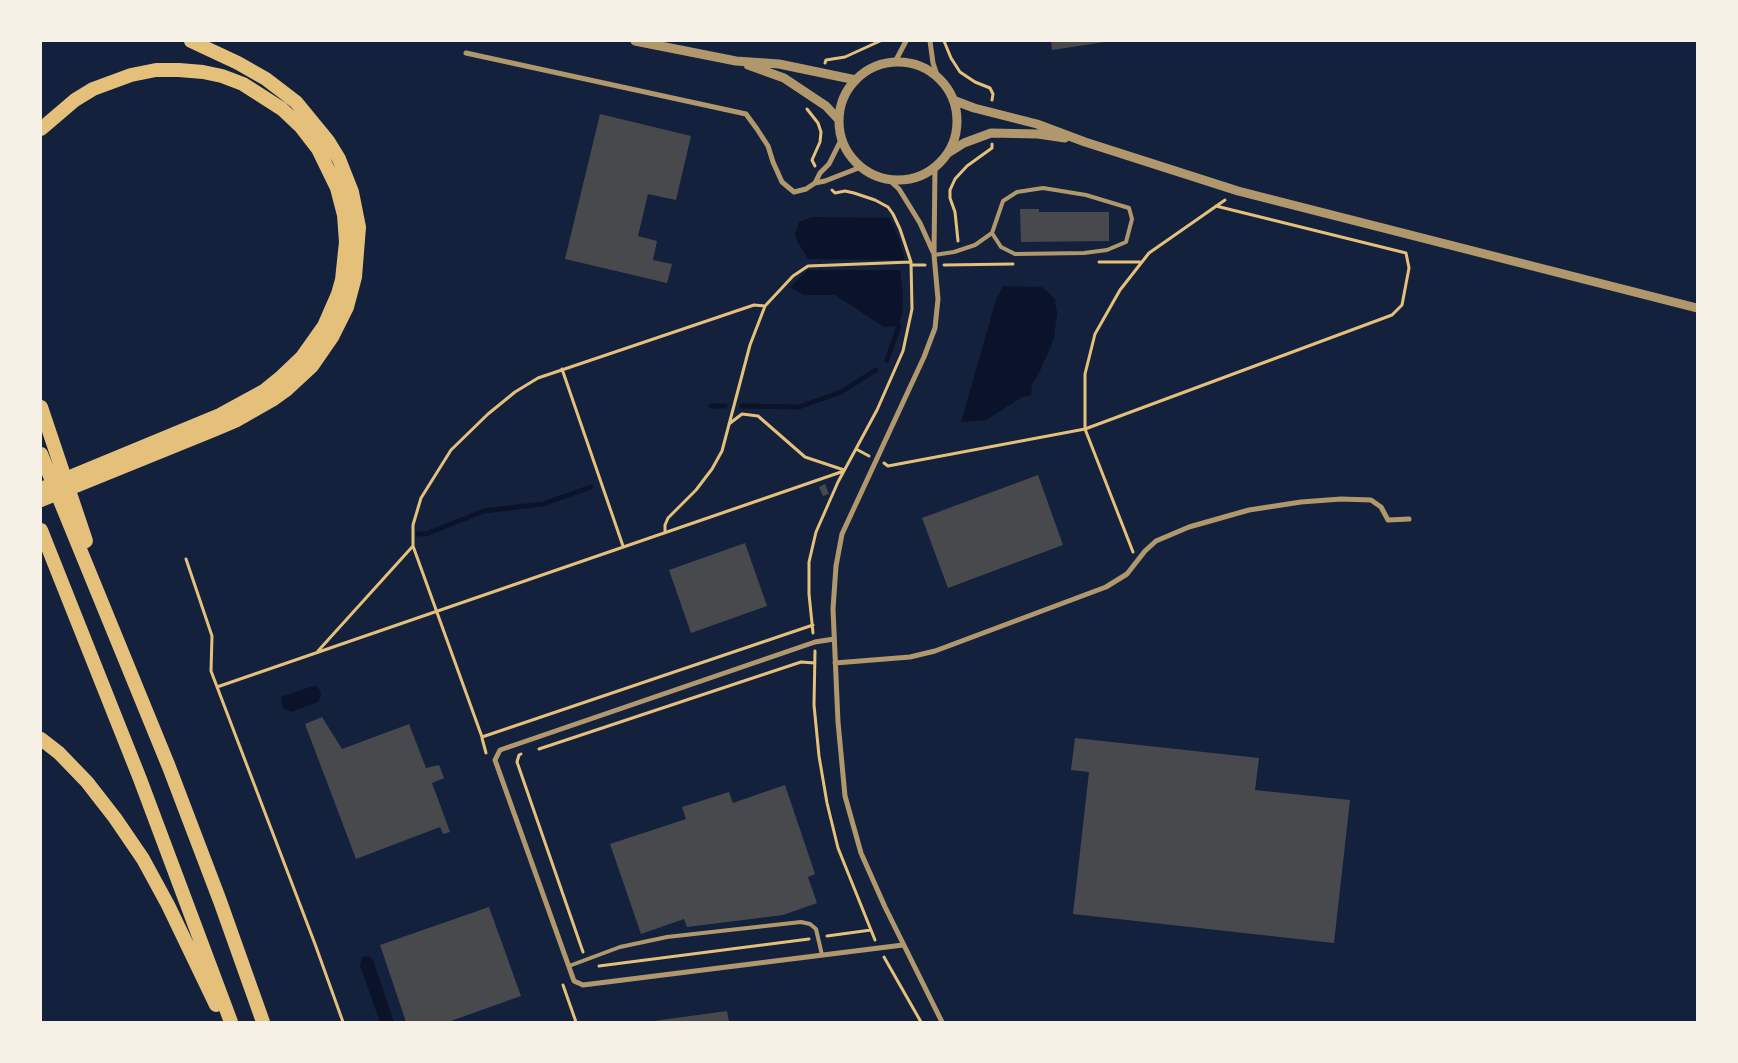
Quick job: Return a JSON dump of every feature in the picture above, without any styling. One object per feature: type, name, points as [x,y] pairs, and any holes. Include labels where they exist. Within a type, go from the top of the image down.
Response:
[{"type":"highway","points":[[41,489],[238,420],[286,390],[312,366],[332,338],[347,307],[355,277],[359,227],[356,209],[339,158],[328,141],[296,102],[266,79],[238,63],[191,41]]},
{"type":"highway","points":[[41,129],[74,100],[93,89],[112,81],[156,70],[203,72],[222,76],[243,84],[265,96],[282,109],[301,127],[318,149],[337,188],[344,215],[346,254],[338,294],[320,332],[302,357],[264,390],[234,408],[102,469],[41,500]]},
{"type":"highway","points":[[41,407],[118,642]]},
{"type":"highway","points":[[41,454],[169,768],[220,901],[263,1022]]},
{"type":"highway","points":[[41,530],[140,779],[231,1022]]},
{"type":"highway","points":[[41,739],[59,752],[86,782],[115,818],[143,859],[168,905],[224,1022]]},
{"type":"street","points":[[635,41],[736,61],[779,64],[856,80]]},
{"type":"street","points":[[895,62],[906,41]]},
{"type":"street","points":[[930,41],[933,63],[938,78]]},
{"type":"street","points":[[466,53],[746,114],[768,146],[772,162],[782,182],[794,192],[861,167]]},
{"type":"street","points":[[736,61],[784,78],[826,106],[839,120]]},
{"type":"street","points":[[895,62],[911,64],[925,69],[938,78],[947,88],[953,100],[956,114],[957,128],[954,141],[947,153],[935,166],[920,175],[904,179],[878,176],[861,167],[846,149],[839,120],[844,99],[856,80],[870,70],[886,63],[895,62]]},
{"type":"street","points":[[953,100],[974,108],[1037,124],[1085,142],[1238,191],[1697,308]]},
{"type":"street","points":[[947,153],[970,140],[991,133],[1038,134],[1085,142]]},
{"type":"street","points":[[815,183],[820,173],[829,164],[842,138]]},
{"type":"street","points":[[935,166],[934,255],[938,299],[934,328],[924,357],[842,534],[836,566],[834,639],[838,722],[845,796],[861,853],[903,945],[942,1022]]},
{"type":"street","points":[[887,178],[899,189],[920,223],[934,255]]},
{"type":"street","points":[[835,663],[910,657],[935,651],[1106,587],[1127,574],[1156,541],[1189,527],[1258,508],[1341,499],[1371,500],[1381,507],[1388,520],[1409,519]]},
{"type":"street","points":[[834,639],[814,642],[500,750],[495,760],[574,981],[582,985],[903,945]]},
{"type":"lane","points":[[934,255],[954,252],[975,245],[992,233],[1003,201],[1016,192],[1044,188],[1086,195],[1129,208],[1132,219],[1126,242],[1107,250],[1084,253],[1015,254],[1001,247],[992,233]]},
{"type":"lane","points":[[569,966],[620,947],[667,937],[801,922],[810,924],[816,929],[822,955]]},
{"type":"path","points":[[1137,561],[1085,429],[1085,374],[1095,334],[1120,290],[1149,253],[1238,191]]},
{"type":"path","points":[[856,449],[888,466],[1085,429],[1392,315],[1402,305],[1409,268],[1406,253],[1216,206]]},
{"type":"path","points":[[664,532],[668,518],[696,490],[712,469],[722,451],[750,345],[764,306],[792,276],[808,266],[911,262]]},
{"type":"path","points":[[764,306],[754,305],[562,369],[538,378],[515,392],[488,414],[451,450],[421,498],[413,525],[413,546],[482,737],[813,625]]},
{"type":"path","points":[[562,369],[623,546]]},
{"type":"path","points":[[217,686],[845,471],[805,457],[758,416],[742,414],[728,425]]},
{"type":"path","points":[[317,652],[413,546]]},
{"type":"path","points":[[186,560],[212,636],[211,671],[343,1022]]},
{"type":"path","points":[[534,750],[801,662],[814,663]]},
{"type":"path","points":[[526,752],[519,754],[517,762],[585,960],[591,967],[871,930]]},
{"type":"water","points":[[812,217],[890,218],[905,260],[808,259],[797,241],[795,233],[799,222]]},
{"type":"water","points":[[807,270],[900,270],[903,295],[899,326],[884,327],[835,295],[804,295],[790,287]]},
{"type":"water","points":[[1003,286],[1042,287],[1055,299],[1057,313],[1054,339],[1032,384],[1031,395],[1022,397],[986,420],[961,422],[996,300]]},
{"type":"water","points":[[316,686],[320,690],[321,696],[318,702],[291,712],[283,708],[281,697]]},
{"type":"water","points":[[369,956],[373,960],[394,1022],[380,1022],[360,966],[362,957]]},
{"type":"building","points":[[1051,41],[1104,41],[1105,42],[1052,50]]},
{"type":"building","points":[[600,114],[691,136],[676,200],[648,194],[638,236],[657,241],[653,260],[672,264],[667,283],[565,259]]},
{"type":"building","points":[[1020,209],[1039,209],[1039,212],[1109,212],[1109,241],[1021,242]]},
{"type":"building","points":[[1038,475],[1063,545],[948,588],[922,518]]},
{"type":"building","points":[[825,484],[829,494],[823,496],[819,487]]},
{"type":"building","points":[[745,543],[767,606],[691,633],[669,570]]},
{"type":"building","points":[[322,717],[342,749],[409,724],[426,768],[439,765],[444,778],[432,783],[450,832],[443,834],[440,827],[356,859],[305,724]]},
{"type":"building","points":[[1075,738],[1259,758],[1255,790],[1350,800],[1334,943],[1073,914],[1089,772],[1071,770]]},
{"type":"building","points":[[785,785],[815,874],[808,877],[817,903],[783,915],[687,927],[684,919],[641,934],[610,844],[686,819],[682,807],[729,792],[733,803]]},
{"type":"building","points":[[489,907],[521,996],[448,1022],[406,1022],[380,945]]},
{"type":"building","points":[[727,1011],[729,1022],[654,1022],[654,1021]]},
{"type":"waterway","points":[[887,360],[899,326]]},
{"type":"waterway","points":[[742,406],[799,407],[841,392],[876,370]]},
{"type":"waterway","points":[[711,406],[725,406]]},
{"type":"waterway","points":[[418,534],[426,534],[484,511],[543,504],[591,487]]}]
